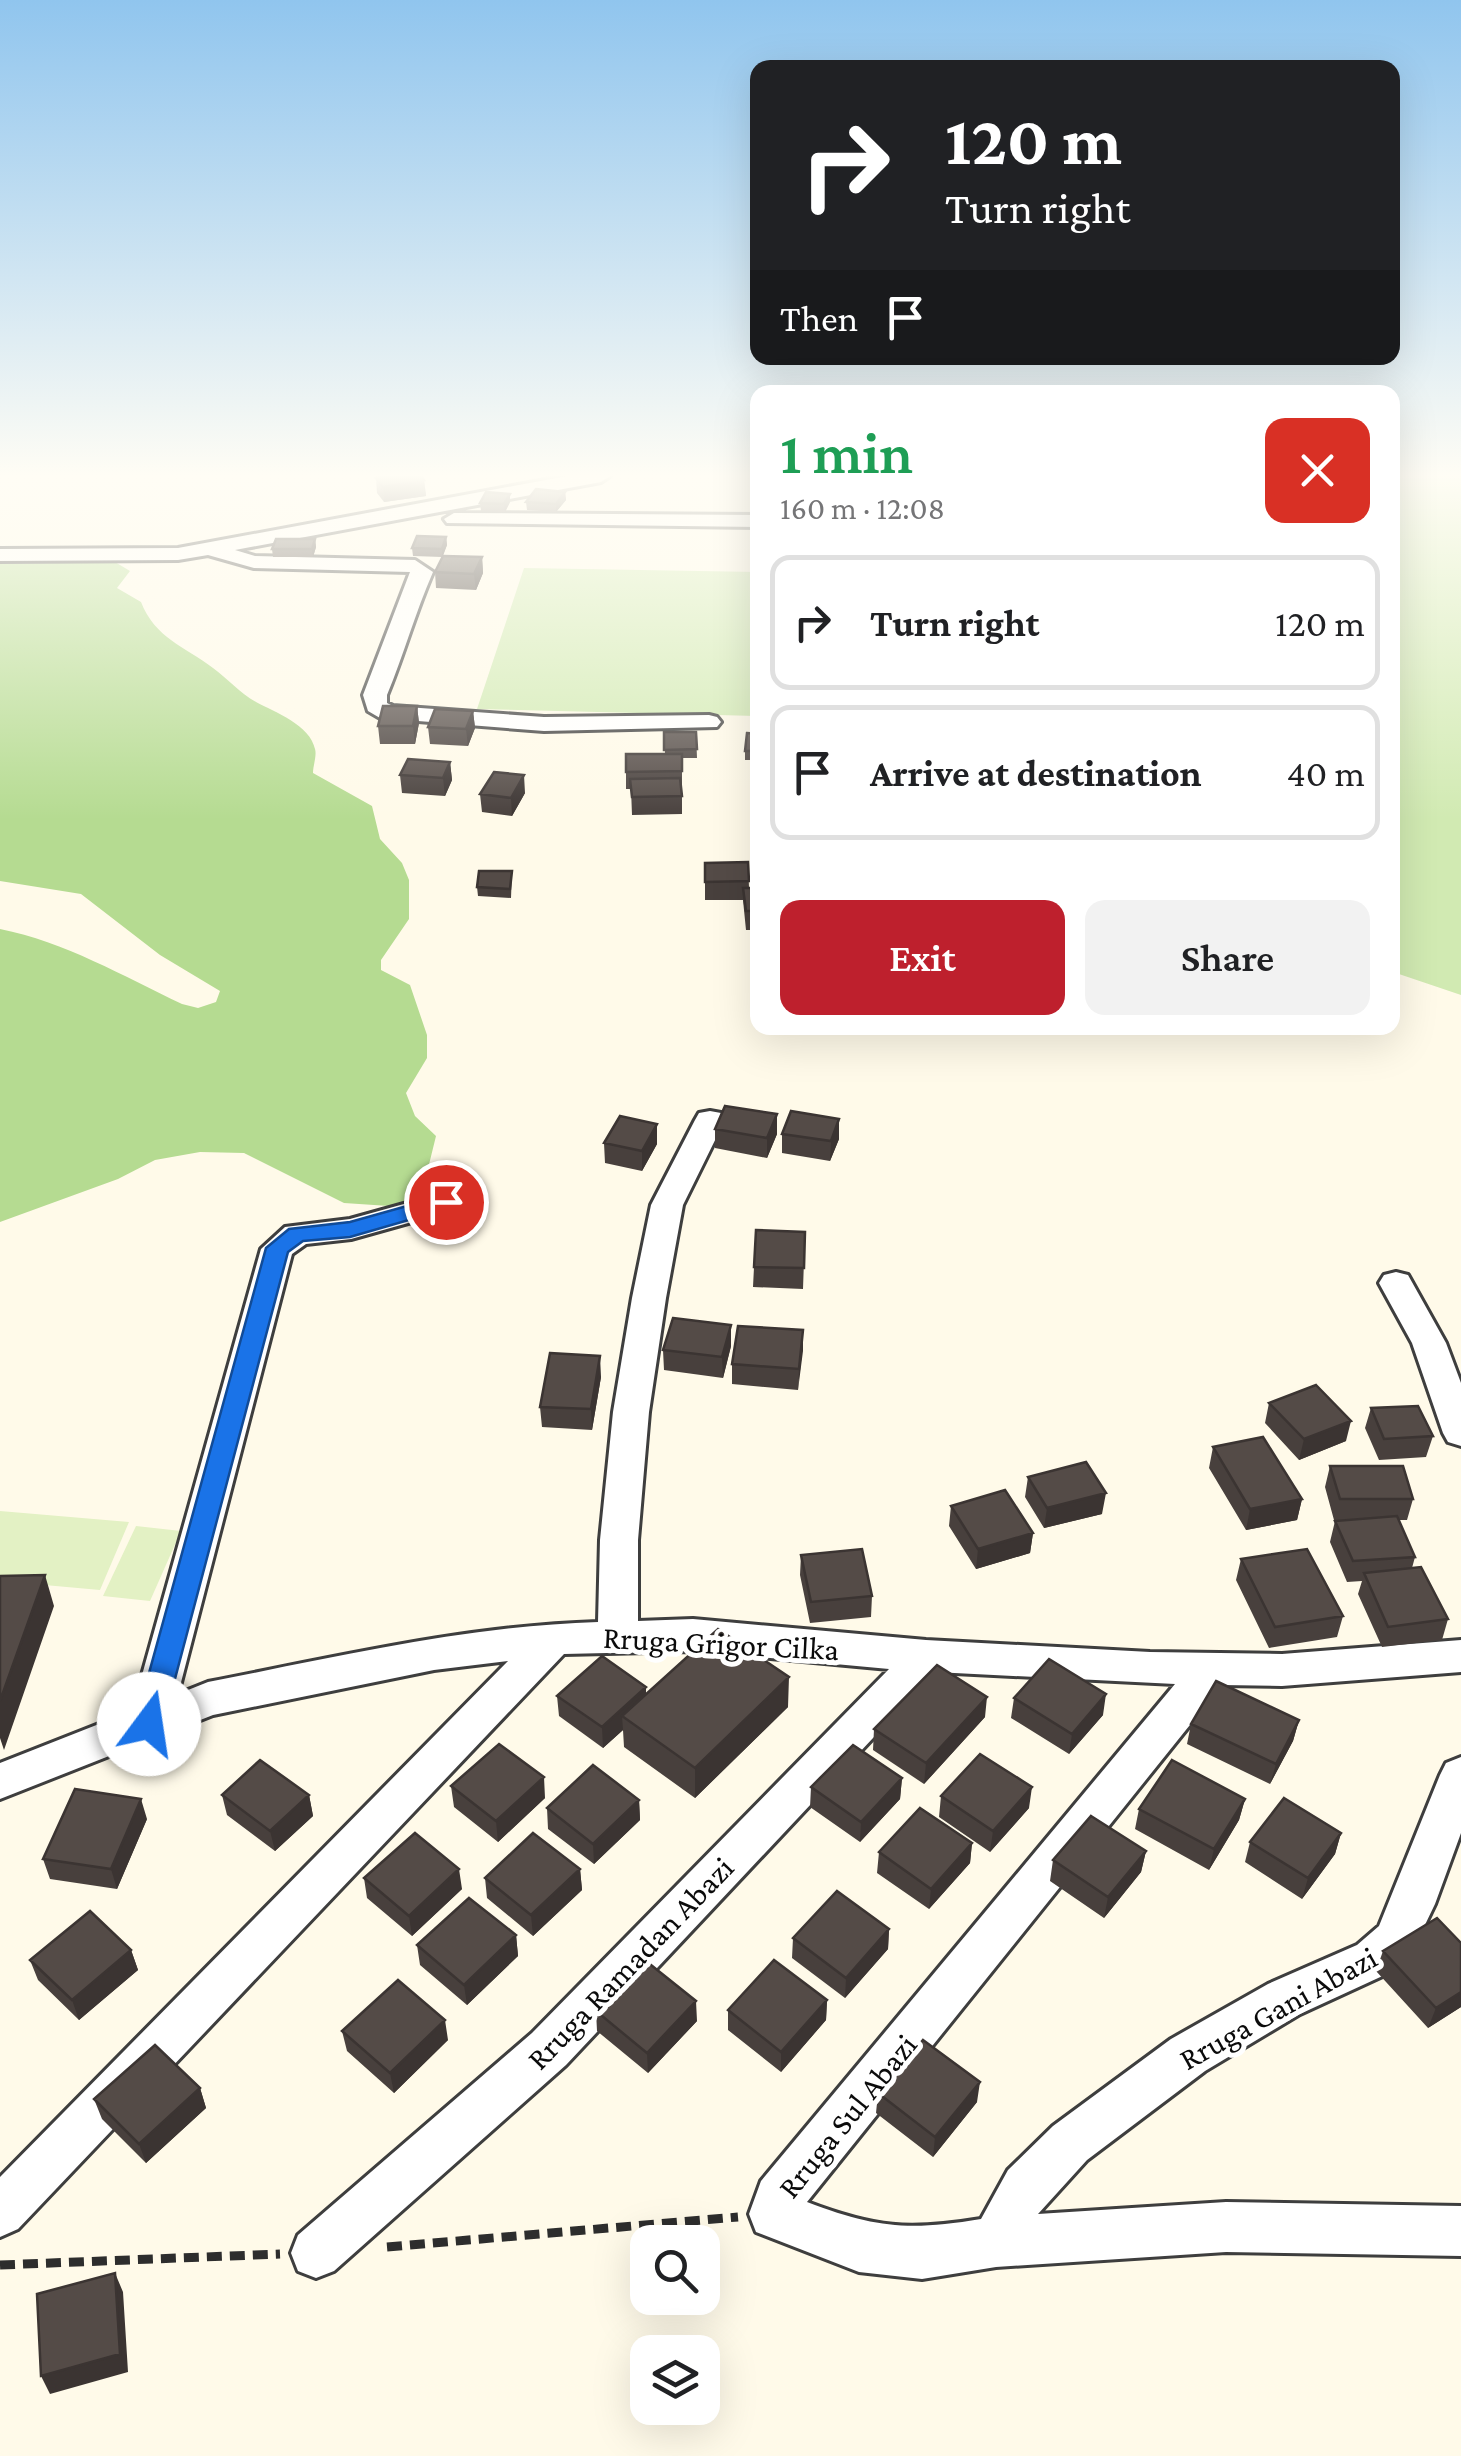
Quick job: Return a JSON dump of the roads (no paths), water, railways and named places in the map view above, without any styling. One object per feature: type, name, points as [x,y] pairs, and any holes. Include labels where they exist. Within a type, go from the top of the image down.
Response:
[{"type":"street","points":[[414,591],[375,695],[376,706],[388,713],[527,723],[709,722]]},
{"type":"street","points":[[618,1635],[618,1540],[630,1412],[667,1206],[710,1120]]},
{"type":"street","points":[[149,1724],[193,1549],[278,1248],[298,1234],[350,1229],[446,1202]]},
{"type":"street","points":[[1396,1283],[1429,1343],[1461,1433]]},
{"type":"street","name":"Rruga Grigor Cilka","points":[[0,1781],[208,1700],[434,1654],[554,1639],[693,1635],[926,1656],[1150,1668],[1282,1670],[1461,1656]]},
{"type":"street","points":[[0,2212],[554,1639]]},
{"type":"street","name":"Rruga Ramadan Abazi","points":[[316,2253],[549,2049],[926,1656]]},
{"type":"street","name":"Rruga Sul Abazi","points":[[1213,1667],[775,2206],[774,2214],[780,2220],[859,2247],[922,2254],[996,2242],[1226,2227],[1461,2231]]},
{"type":"street","name":"Rruga Gani Abazi","points":[[996,2242],[1026,2187],[1070,2143],[1188,2055],[1284,1998],[1373,1958],[1396,1940],[1461,1774]]}]
